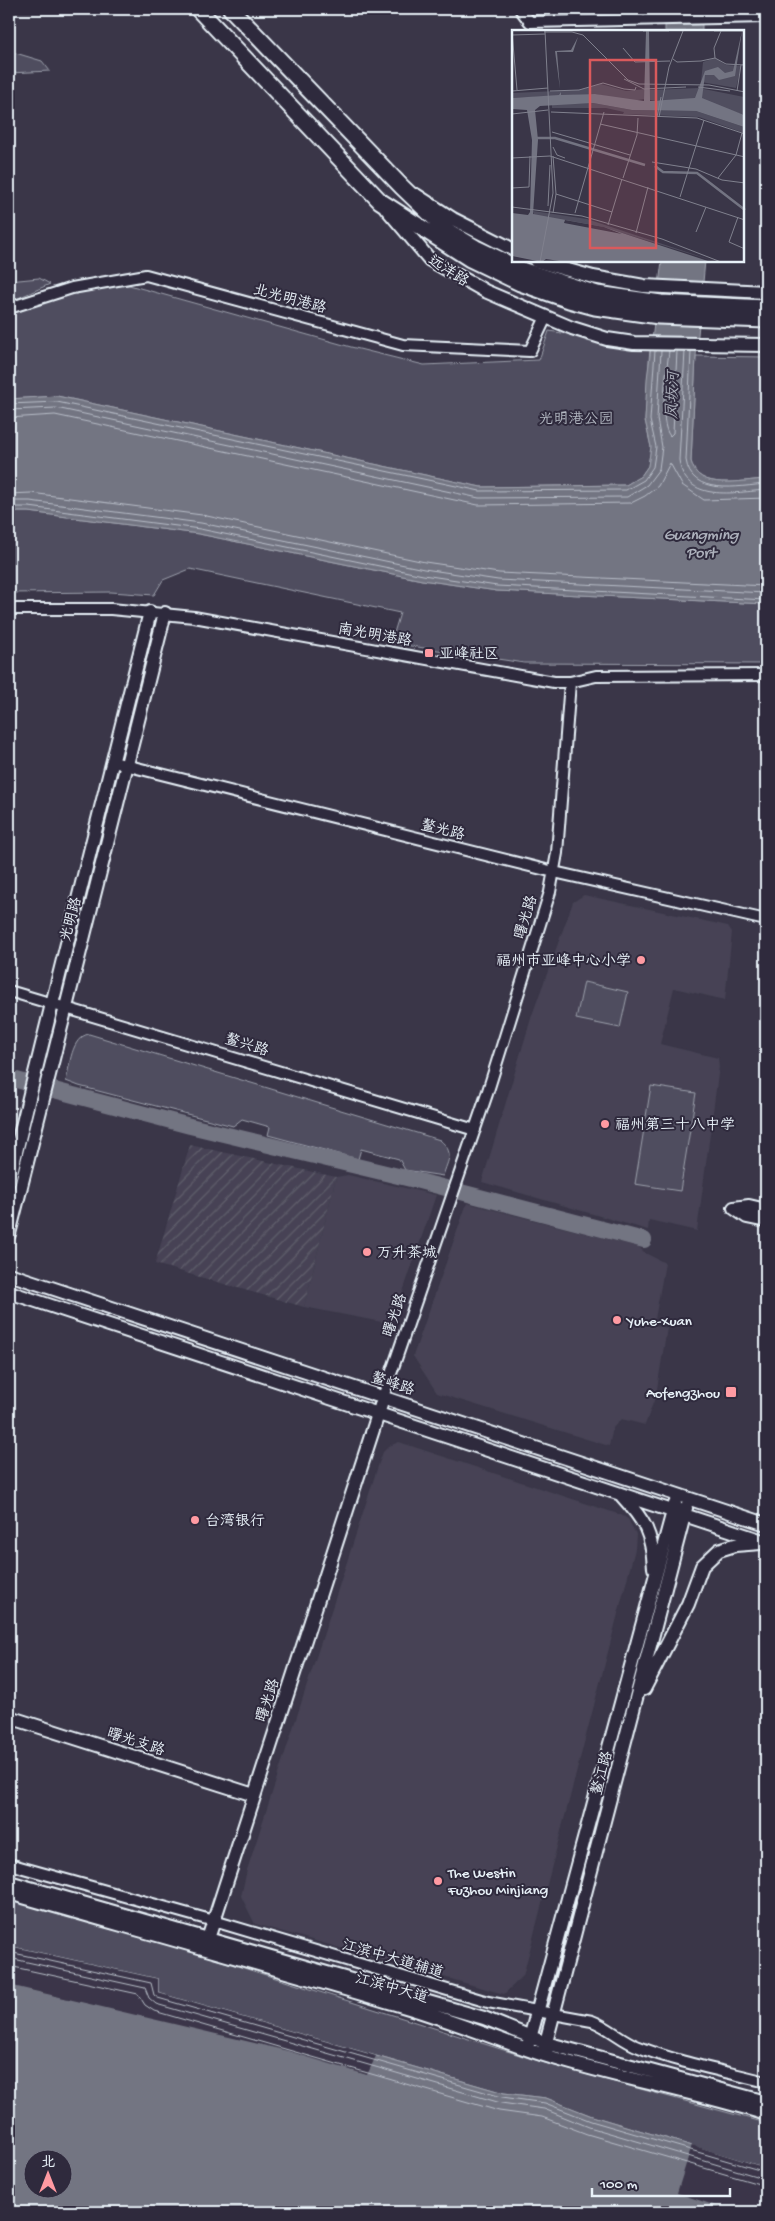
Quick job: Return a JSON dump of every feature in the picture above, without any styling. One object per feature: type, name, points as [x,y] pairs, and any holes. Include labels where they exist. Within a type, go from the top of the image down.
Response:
[{"type":"highway","name":"远洋路","points":[[198,9],[380,201]]},
{"type":"highway","points":[[231,9],[402,187],[449,232],[476,248],[524,271],[596,301],[766,308]]},
{"type":"highway","points":[[380,201],[441,242],[496,272],[545,292],[596,301],[659,316],[766,320]]},
{"type":"main road","points":[[402,187],[453,219],[512,249]]},
{"type":"main road","name":"远洋路","points":[[380,201],[430,260],[469,283],[592,335],[647,344],[766,345]]},
{"type":"main road","points":[[540,262],[593,276],[644,286],[714,291],[766,292]]},
{"type":"main road","name":"光明路","points":[[9,1181],[34,1071],[114,762],[150,612]]},
{"type":"main road","name":"光明路","points":[[9,1234],[165,613]]},
{"type":"main road","points":[[766,1210],[749,1206],[734,1208],[747,1216],[766,1221]]},
{"type":"main road","name":"鳌峰路","points":[[9,1274],[766,1524]]},
{"type":"main road","points":[[9,1292],[766,1542]]},
{"type":"main road","name":"曙光路","points":[[207,1944],[383,1397]]},
{"type":"main road","points":[[620,1494],[639,1514],[649,1532],[654,1578]]},
{"type":"main road","name":"鳌江路","points":[[545,2049],[635,1707],[683,1497]]},
{"type":"main road","name":"鳌江路","points":[[529,2042],[654,1578],[679,1514]]},
{"type":"main road","points":[[635,1707],[688,1604],[702,1566],[719,1550],[735,1545],[766,1542]]},
{"type":"main road","name":"曙光支路","points":[[9,1717],[254,1795]]},
{"type":"main road","name":"江滨中大道","points":[[9,1882],[207,1944]]},
{"type":"main road","name":"江滨中大道","points":[[9,1892],[484,2018],[545,2049],[619,2076],[722,2100],[766,2114]]},
{"type":"main road","name":"江滨中大道","points":[[545,2049],[766,2102]]},
{"type":"street","points":[[520,9],[530,22],[766,17]]},
{"type":"street","name":"北光明港路","points":[[9,308],[72,288],[146,275],[403,345],[530,351],[546,317]]},
{"type":"street","name":"南光明港路","points":[[9,608],[89,608],[165,613],[554,682],[570,682],[596,676],[766,675]]},
{"type":"street","name":"曙光路","points":[[383,1397],[475,1130],[550,892],[554,872],[570,682]]},
{"type":"street","name":"鳌光路","points":[[114,762],[554,872],[766,920]]},
{"type":"street","name":"鳌兴路","points":[[9,991],[475,1130]]},
{"type":"street","name":"江滨中大道辅道","points":[[9,1864],[214,1921],[488,2002],[592,2021],[602,2024],[626,2042],[652,2052],[766,2082]]},
{"type":"shaded area","name":"福州第三十八中学","points":[[584,895],[728,926],[732,932],[725,1000],[674,988],[660,1044],[718,1058],[719,1067],[697,1231],[649,1220],[648,1230],[482,1182],[532,1015],[573,902]]},
{"type":"shaded area","points":[[190,1145],[336,1177],[304,1307],[155,1264]]},
{"type":"shaded area","name":"万升茶城","points":[[348,1175],[436,1195],[392,1324],[304,1307],[336,1177]]},
{"type":"shaded area","points":[[467,1203],[639,1247],[645,1253],[665,1263],[654,1325],[667,1328],[656,1395],[645,1425],[621,1419],[613,1428],[609,1446],[437,1393],[413,1356]]},
{"type":"shaded area","points":[[399,1442],[621,1515],[628,1519],[636,1534],[635,1549],[523,1976],[504,1994],[255,1924],[241,1896],[247,1870],[379,1463],[383,1452],[389,1446]]},
{"type":"green space","points":[[9,51],[42,61],[50,71],[9,73]]},
{"type":"green space","points":[[39,278],[50,284],[9,302],[9,281]]},
{"type":"green space","name":"光明港公园","points":[[129,285],[351,347],[424,365],[539,360],[549,331],[650,347],[645,420],[651,447],[648,466],[641,476],[626,485],[481,487],[57,396],[9,399],[9,313],[82,289]]},
{"type":"green space","points":[[696,356],[766,357],[766,479],[733,482],[711,481],[695,471],[691,461]]},
{"type":"green space","points":[[9,512],[29,512],[199,534],[422,580],[497,591],[766,604],[766,664],[524,663],[391,643],[400,613],[190,569],[163,580],[154,595],[111,592],[9,593]]},
{"type":"green space","points":[[584,982],[628,992],[620,1028],[576,1019]]},
{"type":"green space","points":[[89,1034],[440,1140],[449,1153],[443,1176],[405,1170],[399,1159],[361,1149],[358,1159],[268,1135],[270,1127],[242,1119],[233,1126],[66,1081],[75,1046],[78,1040]]},
{"type":"green space","points":[[651,1086],[696,1093],[680,1191],[635,1184]]},
{"type":"green space","points":[[9,1898],[193,1952],[548,2064],[766,2123],[766,2168],[592,2116],[546,2098],[504,2093],[158,1993],[158,1979],[9,1946]]},
{"type":"water","points":[[665,9],[702,9],[702,30],[665,30]]},
{"type":"water","name":"Guangming Port","points":[[662,262],[705,262],[696,356],[691,461],[695,471],[711,481],[733,482],[766,479],[766,604],[497,591],[422,580],[199,534],[29,512],[9,512],[9,399],[57,396],[481,487],[626,485],[641,476],[648,466],[651,447],[645,420],[647,379]]},
{"type":"water","points":[[9,1946],[158,1979],[158,1993],[504,2093],[546,2098],[592,2116],[766,2168],[766,2212],[9,2212]]},
{"type":"pier","points":[[9,1946],[158,1979],[158,1993],[376,2056],[367,2075],[288,2051],[9,1985]]},
{"type":"pier","points":[[692,2145],[766,2168],[766,2212],[735,2212],[677,2193]]},
{"type":"waterway","points":[[9,1078],[190,1126],[419,1181],[644,1240]]},
{"type":"place","name":"亚峰社区","points":[[429,653]]},
{"type":"place","name":"福州市亚峰中心小学","points":[[641,960]]},
{"type":"place","name":"福州第三十八中学","points":[[605,1124]]},
{"type":"place","name":"万升茶城","points":[[367,1252]]},
{"type":"place","name":"Yuhe-Xuan","points":[[617,1320]]},
{"type":"place","name":"Aofengzhou","points":[[731,1392]]},
{"type":"place","name":"台湾银行","points":[[195,1520]]},
{"type":"place","name":"The Westin Fuzhou Minjiang","points":[[438,1881]]},
{"type":"water label","name":"凤坂河","points":[[671,395]]}]
